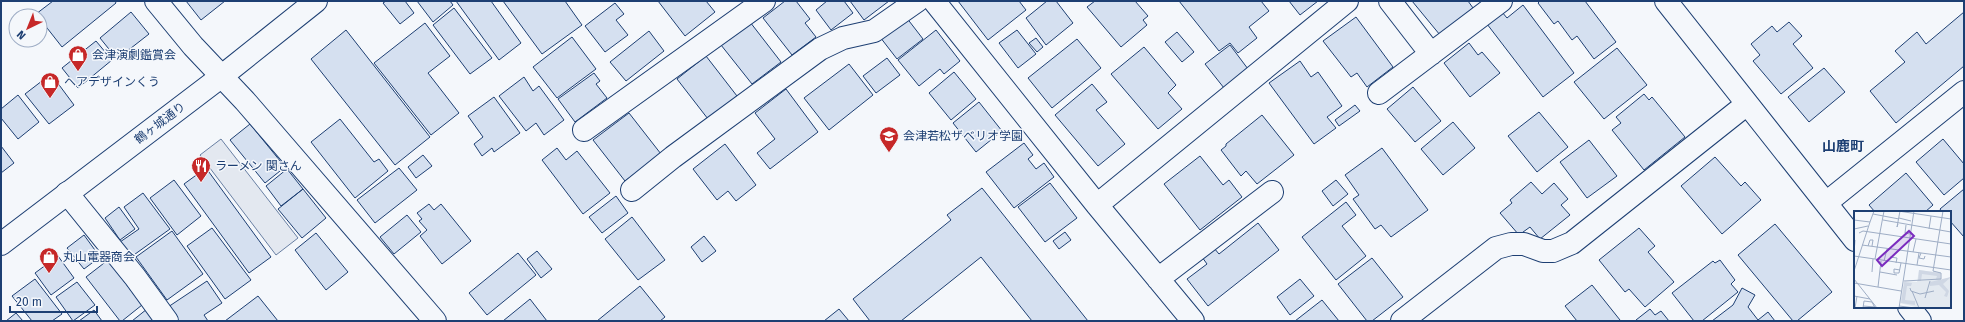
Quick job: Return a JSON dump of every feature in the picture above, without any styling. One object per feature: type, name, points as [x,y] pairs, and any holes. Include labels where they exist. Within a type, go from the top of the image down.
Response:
[{"type":"main road","points":[[156,1],[193,46],[222,76],[435,321]]},
{"type":"main road","name":"鶴ヶ城通り","points":[[1,244],[222,76],[316,1]]},
{"type":"main road","points":[[584,130],[764,1]]},
{"type":"main road","points":[[632,190],[678,153],[820,48],[843,38],[874,31],[917,1]]},
{"type":"main road","points":[[934,1],[1097,205],[1193,321]]},
{"type":"main road","points":[[1097,205],[1346,1]]},
{"type":"main road","points":[[1390,1],[1431,54]]},
{"type":"main road","points":[[1378,94],[1501,1]]},
{"type":"main road","points":[[1666,1],[1854,239]]},
{"type":"main road","points":[[1826,203],[1964,92]]},
{"type":"main road","points":[[1402,321],[1496,248],[1511,244],[1524,244],[1543,251],[1553,251],[1572,243],[1747,104]]},
{"type":"main road","points":[[1158,279],[1272,192]]},
{"type":"main road","points":[[67,193],[135,277],[167,321]]},
{"type":"main road","points":[[1910,308],[1920,321]]},
{"type":"shaded area","points":[[221,139],[298,238],[276,255],[200,155]]},
{"type":"building","points":[[53,1],[115,1],[116,3],[62,47],[48,29],[48,8],[44,8]]},
{"type":"building","points":[[186,1],[225,1],[201,20]]},
{"type":"building","points":[[386,1],[405,1],[414,13],[400,24],[383,3]]},
{"type":"building","points":[[417,1],[450,1],[453,5],[433,22]]},
{"type":"building","points":[[456,1],[491,1],[521,43],[499,60]]},
{"type":"building","points":[[503,1],[565,1],[582,25],[542,54]]},
{"type":"building","points":[[658,1],[706,1],[715,12],[685,36]]},
{"type":"building","points":[[785,1],[796,1],[810,19],[805,23],[816,37],[792,55],[763,18]]},
{"type":"building","points":[[827,1],[844,1],[853,13],[831,30],[816,10]]},
{"type":"building","points":[[850,1],[889,1],[864,20]]},
{"type":"building","points":[[958,1],[1019,1],[1026,10],[988,40]]},
{"type":"building","points":[[1047,1],[1056,1],[1073,23],[1046,45],[1026,18]]},
{"type":"building","points":[[1095,1],[1135,1],[1148,16],[1143,20],[1147,25],[1121,47],[1087,7]]},
{"type":"building","points":[[1179,1],[1261,1],[1269,11],[1249,27],[1257,38],[1238,53],[1230,43],[1219,51]]},
{"type":"building","points":[[1289,1],[1318,1],[1300,15]]},
{"type":"building","points":[[1412,1],[1468,1],[1473,8],[1440,35]]},
{"type":"building","points":[[1540,1],[1585,1],[1616,42],[1594,59],[1577,36],[1572,40],[1558,21],[1554,24],[1538,3]]},
{"type":"building","points":[[615,3],[624,14],[616,20],[628,35],[605,52],[585,26]]},
{"type":"building","points":[[1523,5],[1574,73],[1543,97],[1487,24],[1502,12],[1507,18]]},
{"type":"building","points":[[454,8],[492,58],[470,74],[433,25]]},
{"type":"building","points":[[131,12],[149,34],[117,59],[100,38]]},
{"type":"building","points":[[1964,12],[1964,66],[1896,123],[1870,91],[1905,62],[1895,51],[1917,32],[1926,44]]},
{"type":"building","points":[[906,17],[923,39],[897,59],[880,37]]},
{"type":"building","points":[[1356,17],[1393,67],[1367,87],[1357,73],[1351,77],[1323,41]]},
{"type":"building","points":[[750,22],[781,62],[752,84],[721,45]]},
{"type":"building","points":[[1789,22],[1802,36],[1793,44],[1813,68],[1781,94],[1753,61],[1760,55],[1751,44],[1772,26],[1777,32]]},
{"type":"building","points":[[425,23],[450,56],[428,73],[459,113],[431,135],[374,63]]},
{"type":"building","points":[[346,30],[430,137],[395,165],[311,59]]},
{"type":"building","points":[[936,30],[960,61],[944,74],[940,69],[919,86],[898,60]]},
{"type":"building","points":[[1017,30],[1036,54],[1018,68],[999,43]]},
{"type":"building","points":[[649,31],[664,51],[626,81],[610,62]]},
{"type":"building","points":[[1177,32],[1194,52],[1182,62],[1165,42]]},
{"type":"building","points":[[572,37],[596,69],[557,98],[533,67]]},
{"type":"building","points":[[1036,38],[1043,47],[1037,52],[1029,43]]},
{"type":"building","points":[[1077,39],[1101,68],[1052,108],[1028,78]]},
{"type":"building","points":[[96,41],[112,60],[78,88],[62,68]]},
{"type":"building","points":[[1469,43],[1478,55],[1482,52],[1500,73],[1470,97],[1444,63]]},
{"type":"building","points":[[1230,45],[1248,69],[1224,88],[1205,64]]},
{"type":"building","points":[[1144,47],[1176,85],[1168,93],[1182,109],[1158,129],[1111,74]]},
{"type":"building","points":[[1617,48],[1647,85],[1604,119],[1574,82]]},
{"type":"building","points":[[706,56],[737,96],[708,119],[677,79]]},
{"type":"building","points":[[887,58],[900,75],[876,93],[863,76]]},
{"type":"building","points":[[1300,61],[1311,77],[1318,72],[1342,106],[1327,117],[1336,128],[1314,144],[1269,83]]},
{"type":"building","points":[[849,64],[873,95],[829,130],[804,98]]},
{"type":"building","points":[[1824,68],[1845,92],[1809,122],[1788,97]]},
{"type":"building","points":[[954,72],[976,99],[951,120],[929,93]]},
{"type":"building","points":[[594,73],[600,81],[596,84],[607,98],[575,122],[558,99]]},
{"type":"building","name":"ヘアデザインくう","points":[[51,74],[74,105],[49,124],[25,94]]},
{"type":"building","points":[[524,77],[533,91],[539,86],[564,120],[544,135],[536,123],[526,131],[499,96]]},
{"type":"building","points":[[1092,84],[1107,102],[1096,110],[1125,144],[1098,166],[1055,115]]},
{"type":"building","points":[[1413,87],[1441,121],[1415,142],[1387,109]]},
{"type":"building","points":[[786,89],[818,132],[770,169],[757,153],[775,139],[755,113]]},
{"type":"building","points":[[1644,94],[1649,100],[1652,97],[1685,137],[1644,170],[1612,130],[1621,123],[1616,117]]},
{"type":"building","points":[[18,95],[39,122],[18,139],[1,118],[1,109]]},
{"type":"building","points":[[494,97],[520,133],[494,152],[492,148],[482,156],[474,144],[483,137],[468,116]]},
{"type":"building","points":[[979,102],[1002,131],[976,152],[953,123]]},
{"type":"building","points":[[1355,105],[1360,111],[1339,126],[1335,120]]},
{"type":"building","points":[[1539,112],[1568,147],[1537,172],[1508,136]]},
{"type":"building","points":[[629,113],[661,154],[625,181],[593,140]]},
{"type":"building","points":[[1262,115],[1294,155],[1257,184],[1246,171],[1241,176],[1221,150],[1226,146],[1226,144]]},
{"type":"building","points":[[340,119],[374,162],[379,159],[388,171],[355,198],[311,142]]},
{"type":"building","points":[[1453,122],[1475,148],[1443,175],[1421,149]]},
{"type":"building","points":[[250,124],[285,167],[265,183],[230,140]]},
{"type":"building","points":[[1943,139],[1964,164],[1964,178],[1944,195],[1916,162]]},
{"type":"building","points":[[1589,140],[1617,176],[1587,198],[1560,162]]},
{"type":"building","points":[[1024,143],[1033,155],[1028,159],[1036,169],[1044,163],[1054,177],[1014,208],[986,172]]},
{"type":"building","points":[[725,144],[756,185],[736,201],[728,191],[717,200],[693,169]]},
{"type":"building","points":[[1,146],[14,163],[1,173]]},
{"type":"building","points":[[557,148],[566,160],[577,151],[610,193],[583,214],[542,160]]},
{"type":"building","points":[[1382,148],[1428,210],[1391,237],[1381,225],[1375,229],[1353,199],[1359,195],[1345,175]]},
{"type":"building","points":[[423,155],[432,166],[416,178],[408,167]]},
{"type":"building","points":[[1200,156],[1223,185],[1229,180],[1242,197],[1200,230],[1164,184]]},
{"type":"building","points":[[1715,157],[1741,186],[1745,182],[1761,200],[1722,234],[1681,186]]},
{"type":"building","points":[[206,168],[271,257],[249,273],[184,184]]},
{"type":"building","points":[[399,168],[417,190],[375,223],[357,200]]},
{"type":"building","points":[[287,169],[303,189],[281,206],[266,186]]},
{"type":"building","points":[[1906,173],[1933,205],[1926,211],[1874,211],[1869,205]]},
{"type":"building","points":[[174,180],[201,216],[177,235],[150,198]]},
{"type":"building","points":[[1336,180],[1348,194],[1333,206],[1322,191]]},
{"type":"building","points":[[1531,182],[1542,194],[1554,183],[1568,199],[1561,205],[1570,215],[1540,239],[1530,227],[1519,235],[1500,213],[1512,203],[1510,200]]},
{"type":"building","points":[[1050,183],[1077,218],[1045,242],[1018,207]]},
{"type":"building","points":[[982,188],[1088,321],[1032,321],[981,257],[901,321],[870,321],[853,299],[951,220],[947,215]]},
{"type":"building","points":[[303,189],[326,218],[302,238],[278,209]]},
{"type":"building","points":[[1964,189],[1964,237],[1951,222],[1951,211],[1941,211],[1940,209]]},
{"type":"building","points":[[143,193],[170,229],[131,257],[120,242],[139,229],[124,207]]},
{"type":"building","points":[[616,196],[628,213],[602,233],[589,217]]},
{"type":"building","points":[[1346,202],[1356,215],[1342,226],[1366,256],[1336,280],[1302,237]]},
{"type":"building","points":[[429,204],[434,210],[441,204],[471,241],[442,264],[420,236],[427,230],[419,221],[422,219],[417,213]]},
{"type":"building","points":[[119,207],[135,229],[120,240],[105,218]]},
{"type":"building","points":[[407,215],[421,232],[394,254],[380,237]]},
{"type":"building","points":[[632,217],[665,260],[638,280],[605,239]]},
{"type":"building","points":[[1258,223],[1279,250],[1208,306],[1187,279],[1207,264],[1202,257],[1214,248],[1219,254]]},
{"type":"building","points":[[1775,224],[1832,292],[1797,321],[1793,321],[1738,255]]},
{"type":"building","points":[[212,228],[251,280],[225,299],[187,246]]},
{"type":"building","points":[[1639,228],[1655,246],[1648,252],[1674,282],[1645,307],[1629,289],[1625,292],[1599,260]]},
{"type":"building","points":[[172,231],[203,274],[167,300],[136,257]]},
{"type":"building","points":[[1065,232],[1071,240],[1059,249],[1053,241]]},
{"type":"building","points":[[316,233],[348,272],[326,290],[295,250]]},
{"type":"building","points":[[84,235],[100,257],[84,269],[67,248]]},
{"type":"building","points":[[704,236],[716,251],[702,262],[691,247]]},
{"type":"building","points":[[537,251],[552,269],[541,278],[527,259]]},
{"type":"building","points":[[518,253],[536,275],[487,315],[469,293]]},
{"type":"building","points":[[58,256],[74,278],[51,295],[35,273]]},
{"type":"building","points":[[1372,258],[1403,297],[1372,321],[1367,321],[1338,284]]},
{"type":"building","points":[[108,260],[142,305],[122,321],[120,321],[86,277]]},
{"type":"building","points":[[1720,260],[1735,280],[1731,284],[1738,292],[1702,321],[1694,321],[1672,293],[1713,261],[1715,263]]},
{"type":"building","points":[[35,279],[62,314],[52,321],[32,321],[12,296]]},
{"type":"building","points":[[1300,279],[1314,296],[1290,315],[1277,297]]},
{"type":"building","points":[[207,281],[222,303],[204,315],[208,321],[178,321],[168,307]]},
{"type":"building","points":[[77,282],[95,305],[73,321],[56,297]]},
{"type":"building","points":[[1592,285],[1620,320],[1619,321],[1577,321],[1565,306]]},
{"type":"building","points":[[640,286],[665,317],[660,321],[597,321]]},
{"type":"building","points":[[1742,288],[1755,295],[1748,307],[1758,320],[1768,312],[1775,321],[1712,321],[1733,305]]},
{"type":"building","points":[[258,296],[278,321],[225,321]]},
{"type":"building","points":[[530,299],[547,321],[503,321]]},
{"type":"building","points":[[1322,300],[1339,321],[1295,321]]},
{"type":"building","points":[[147,309],[156,321],[132,321]]},
{"type":"building","points":[[839,309],[849,321],[824,321]]},
{"type":"building","points":[[1650,309],[1655,315],[1661,311],[1669,321],[1636,320]]},
{"type":"building","points":[[94,310],[102,321],[79,321]]},
{"type":"building","points":[[16,313],[23,321],[6,321]]},
{"type":"place","name":"会津演劇鑑賞会","points":[[78,72]]},
{"type":"place","name":"ヘアデザインくう","points":[[50,99]]},
{"type":"place","name":"会津若松ザベリオ学園","points":[[889,153]]},
{"type":"place","name":"ラーメン 関さん","points":[[201,183]]},
{"type":"place","name":"丸山電器商会","points":[[49,274]]},
{"type":"district","name":"山鹿町","points":[[1843,146]]}]
